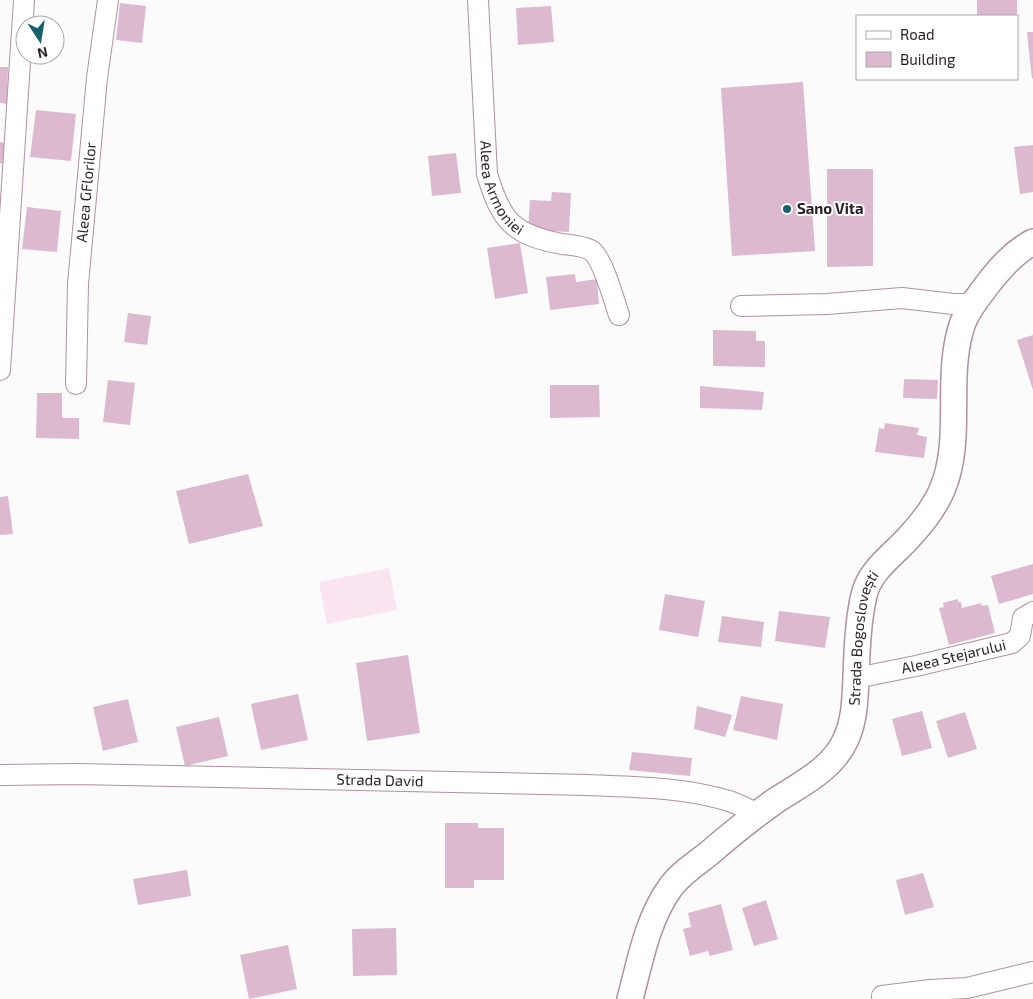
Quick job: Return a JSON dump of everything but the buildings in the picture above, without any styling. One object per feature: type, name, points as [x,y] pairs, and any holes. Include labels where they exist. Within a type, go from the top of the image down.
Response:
[{"type":"street","points":[[0,370],[24,0]]},
{"type":"street","name":"Aleea GFlorilor","points":[[76,384],[78,284],[97,78],[108,0]]},
{"type":"street","name":"Aleea Armoniei","points":[[478,0],[487,174],[494,199],[508,219],[521,232],[539,239],[591,250],[599,260],[619,314]]},
{"type":"street","name":"Strada Bogoslovești","points":[[630,999],[650,927],[659,905],[671,886],[757,814],[818,773],[834,758],[846,740],[855,706],[858,641],[864,594],[871,579],[881,566],[912,534],[932,508],[942,490],[948,472],[951,456],[954,367],[959,332],[973,304],[996,274],[1015,253],[1033,242]]},
{"type":"street","points":[[742,306],[827,304],[902,298],[953,304],[973,304]]},
{"type":"street","name":"Aleea Stejarului","points":[[856,678],[1012,643],[1020,636],[1024,618],[1033,612]]},
{"type":"street","name":"Strada David","points":[[0,775],[77,774],[588,785],[661,789],[700,794],[730,802],[757,814]]},
{"type":"street","points":[[882,996],[967,988],[1033,972]]},
{"type":"shaded area","points":[[389,568],[397,610],[327,624],[319,582]]},
{"type":"place","name":"Sano Vita","points":[[787,209]]}]
